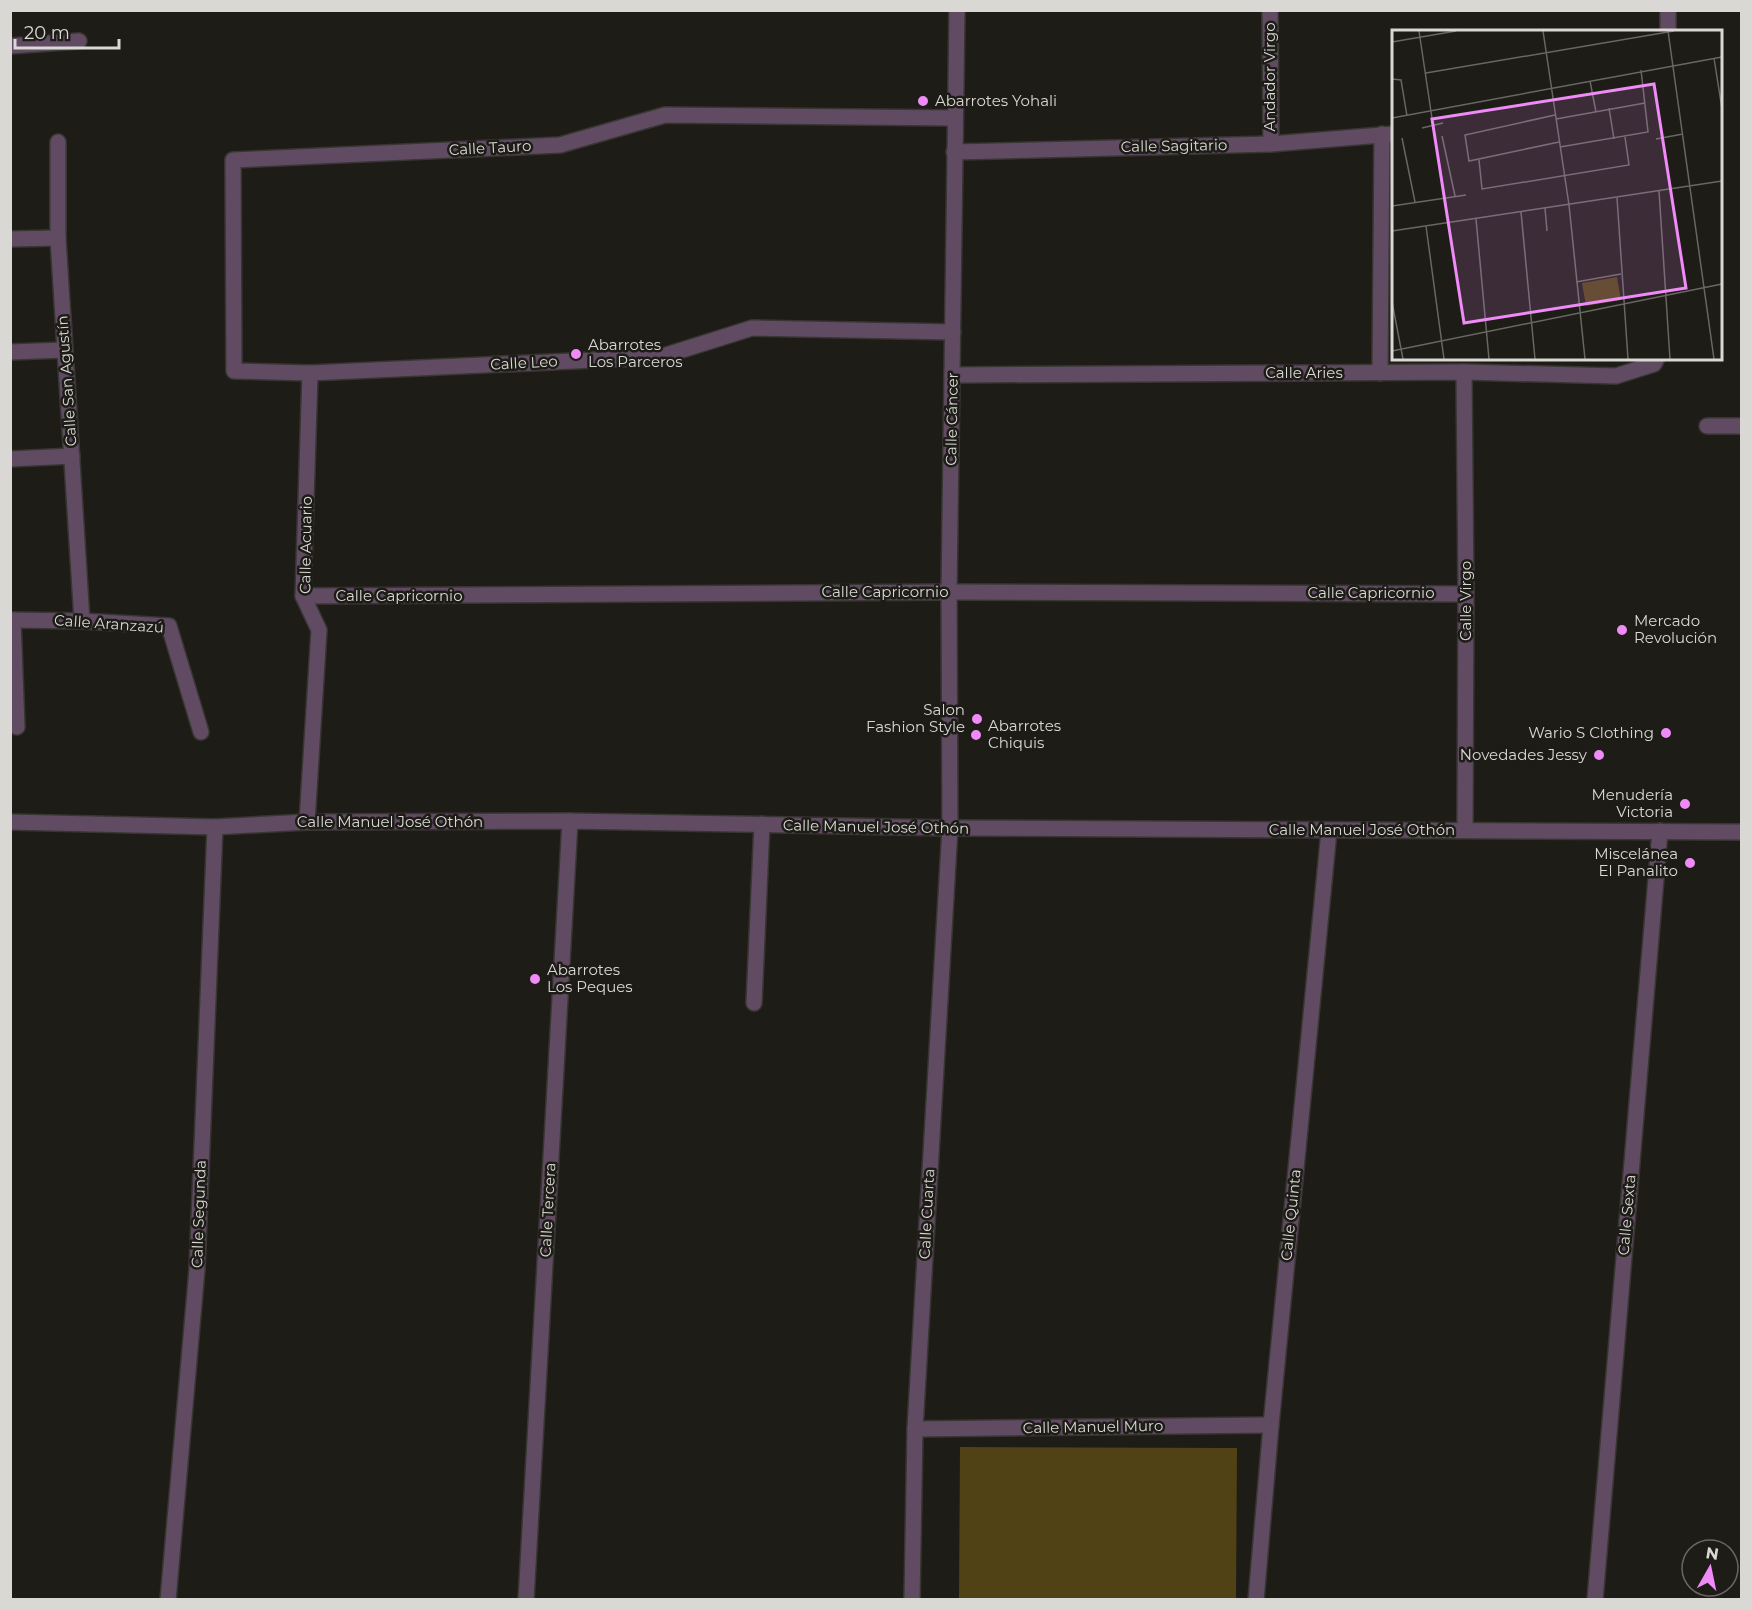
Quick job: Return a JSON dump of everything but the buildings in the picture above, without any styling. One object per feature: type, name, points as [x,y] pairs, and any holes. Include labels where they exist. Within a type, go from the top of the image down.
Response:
[{"type":"street","name":"Calle Cáncer","points":[[950,828],[949,592],[957,10]]},
{"type":"street","name":"Andador Virgo","points":[[1270,10],[1271,144]]},
{"type":"street","points":[[1668,10],[1668,30]]},
{"type":"street","points":[[10,46],[79,41]]},
{"type":"street","name":"Calle Tauro","points":[[234,371],[233,160],[560,145],[665,115],[954,118]]},
{"type":"street","name":"Calle Sagitario","points":[[954,152],[1271,144],[1388,134]]},
{"type":"street","points":[[1380,373],[1388,134]]},
{"type":"street","name":"Calle San Agustín","points":[[58,142],[58,238],[82,621]]},
{"type":"street","points":[[10,239],[58,238]]},
{"type":"street","name":"Calle Leo","points":[[234,371],[310,373],[660,357],[752,328],[953,332]]},
{"type":"street","points":[[10,352],[65,350]]},
{"type":"street","name":"Calle Aries","points":[[952,375],[1464,372],[1616,376],[1656,361]]},
{"type":"street","name":"Calle Virgo","points":[[1464,372],[1465,829]]},
{"type":"street","name":"Calle Acuario","points":[[307,822],[320,630],[303,597],[310,373]]},
{"type":"street","points":[[1707,426],[1742,426]]},
{"type":"street","points":[[10,459],[72,456]]},
{"type":"street","name":"Calle Capricornio","points":[[303,597],[949,592],[1466,594]]},
{"type":"street","points":[[12,620],[17,727]]},
{"type":"street","name":"Calle Aranzazú","points":[[12,620],[169,626],[201,732]]},
{"type":"street","name":"Calle Manuel José Othón","points":[[10,822],[215,827],[307,822],[570,821],[950,828],[1742,832]]},
{"type":"street","name":"Calle Tercera","points":[[526,1599],[570,821]]},
{"type":"street","points":[[754,1003],[762,824]]},
{"type":"street","name":"Calle Segunda","points":[[168,1599],[197,1269],[215,827]]},
{"type":"street","name":"Calle Cuarta","points":[[912,1599],[915,1429],[950,828]]},
{"type":"street","name":"Calle Quinta","points":[[1256,1599],[1329,831]]},
{"type":"street","name":"Calle Sexta","points":[[1595,1599],[1660,831]]},
{"type":"street","name":"Calle Manuel Muro","points":[[915,1429],[1271,1425]]},
{"type":"shaded area","points":[[960,1447],[1237,1448],[1236,1599],[959,1599]]},
{"type":"place","name":"Abarrotes Yohali","points":[[923,101]]},
{"type":"place","name":"Abarrotes Los Parceros","points":[[576,354]]},
{"type":"place","name":"Mercado Revolución","points":[[1622,630]]},
{"type":"place","name":"Salon Fashion Style","points":[[977,719]]},
{"type":"place","name":"Wario S Clothing","points":[[1666,733]]},
{"type":"place","name":"Abarrotes Chiquis","points":[[976,735]]},
{"type":"place","name":"Novedades Jessy","points":[[1599,755]]},
{"type":"place","name":"Menudería Victoria","points":[[1685,804]]},
{"type":"place","name":"Miscelánea El Panalito","points":[[1690,863]]},
{"type":"place","name":"Abarrotes Los Peques","points":[[535,979]]}]
